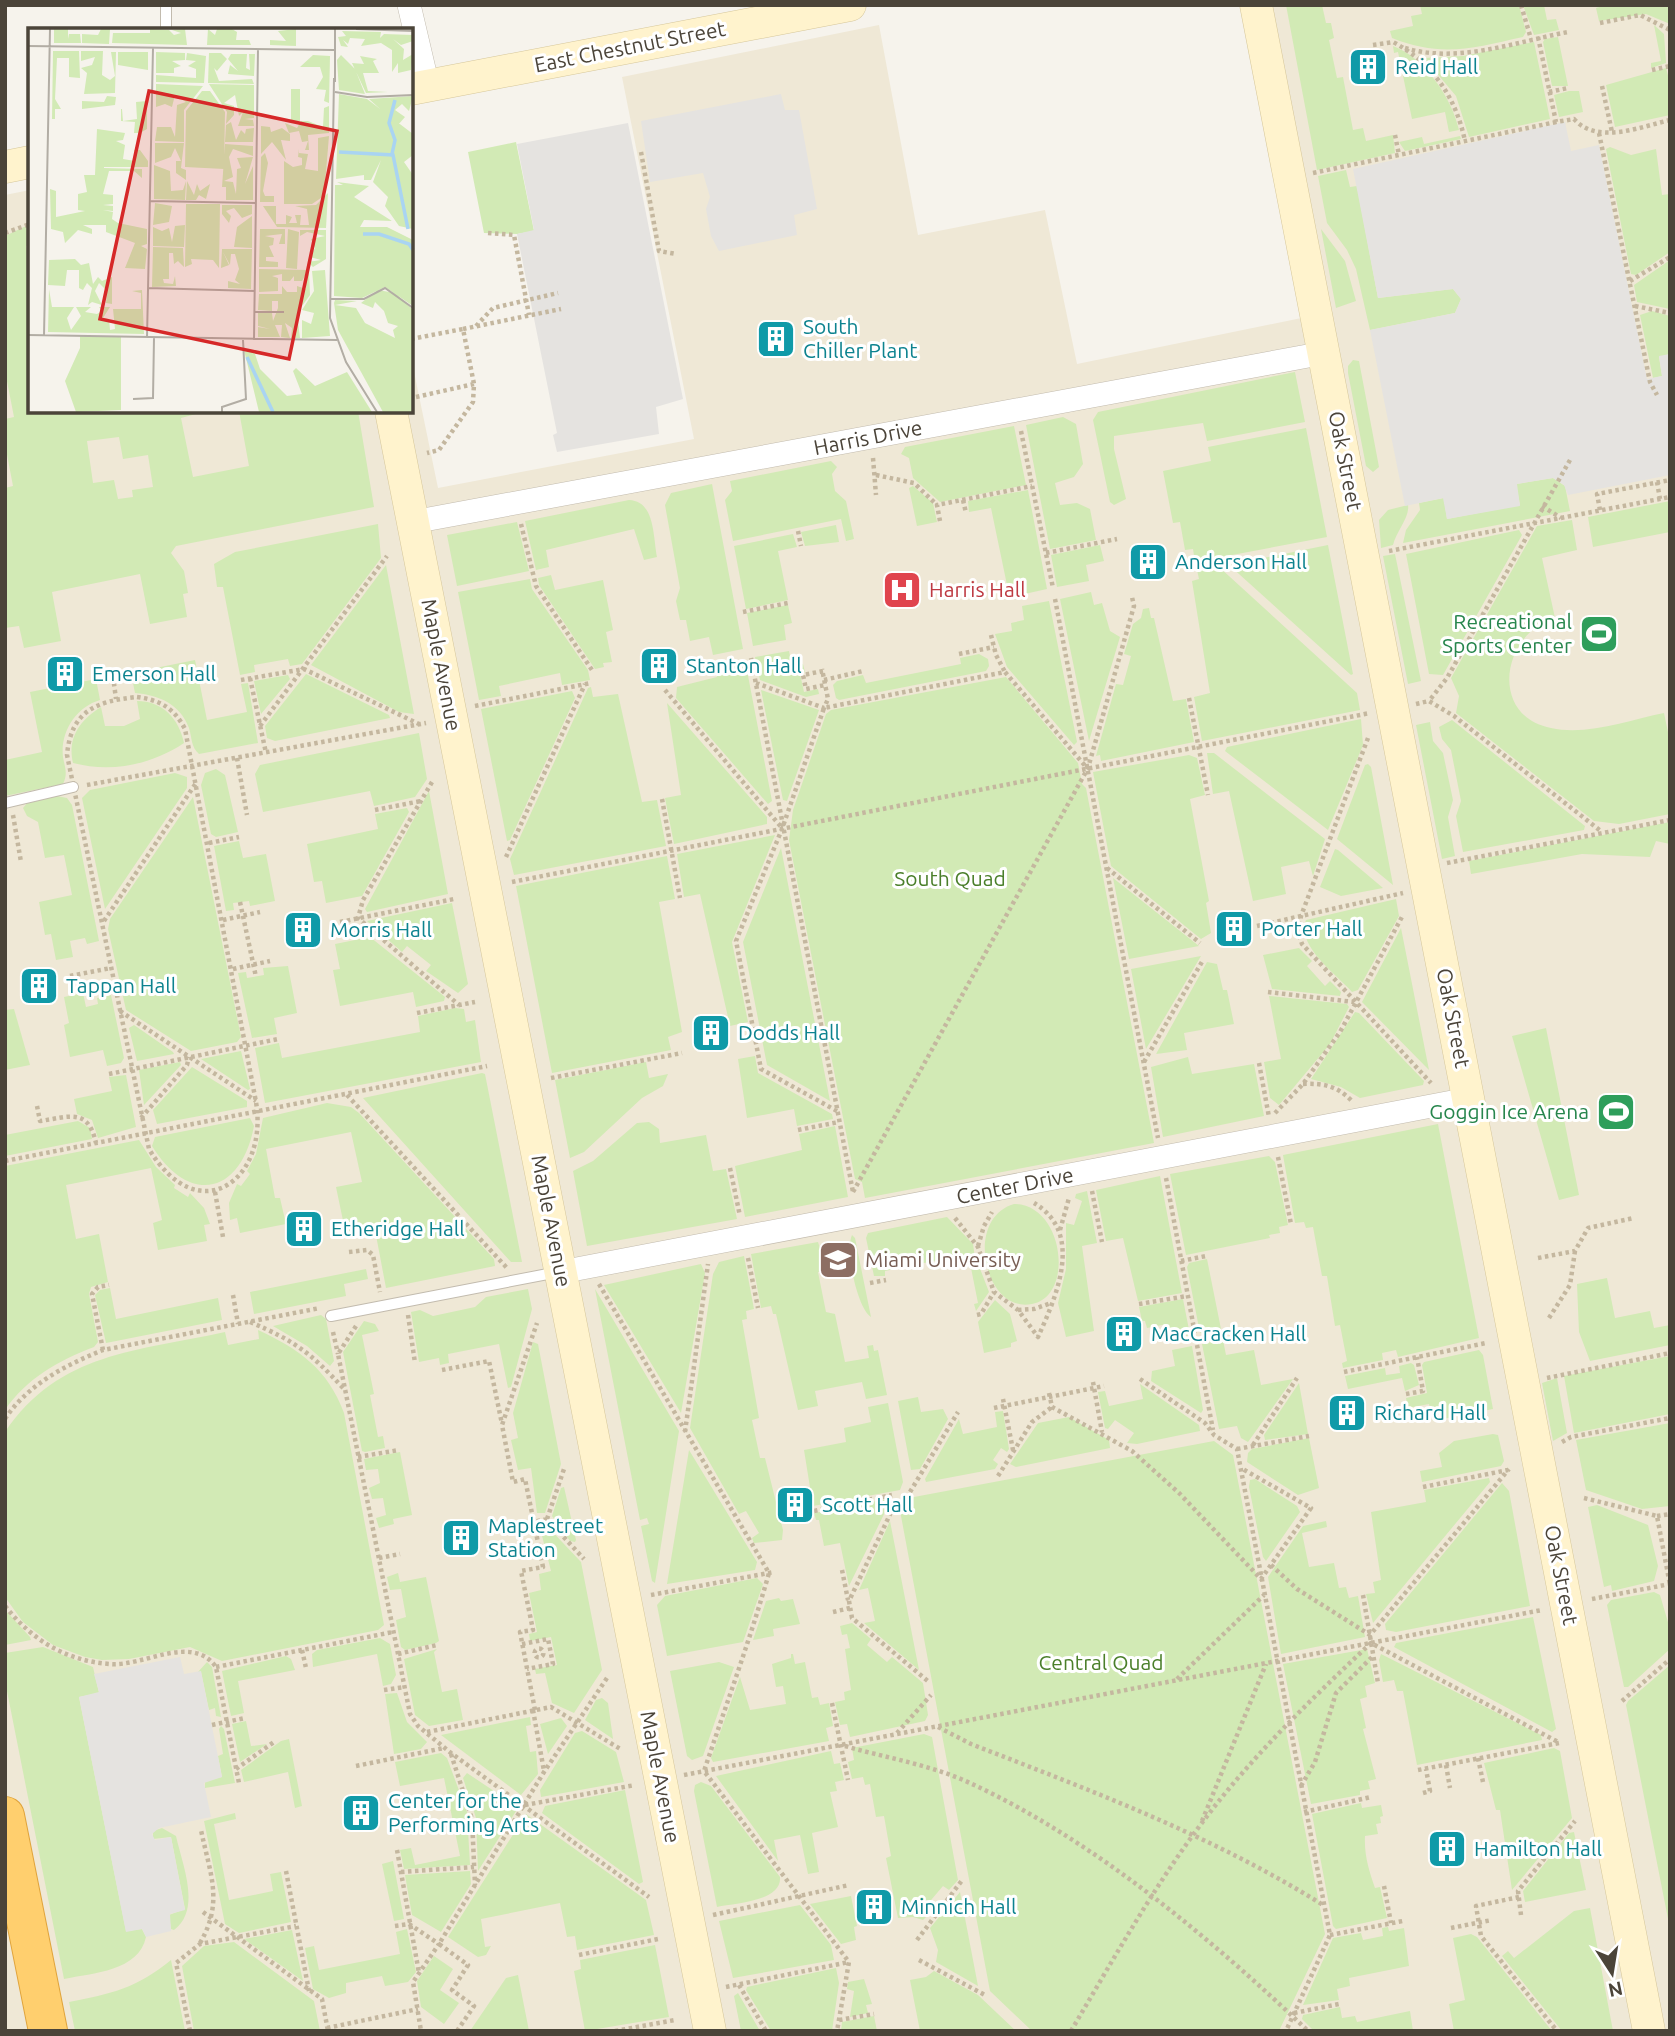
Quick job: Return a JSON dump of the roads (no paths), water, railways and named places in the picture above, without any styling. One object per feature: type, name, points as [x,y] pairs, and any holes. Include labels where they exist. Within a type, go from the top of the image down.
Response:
[{"type":"highway","points":[[5,1816],[48,2031]]},
{"type":"highway","points":[[5,1948],[21,2031]]},
{"type":"street","points":[[409,5],[412,28]]},
{"type":"street","name":"East Chestnut Street","points":[[419,87],[850,5]]},
{"type":"street","name":"Oak Street","points":[[1256,5],[1649,2031]]},
{"type":"street","points":[[413,38],[419,87]]},
{"type":"street","points":[[5,167],[28,162]]},
{"type":"street","name":"Harris Drive","points":[[413,522],[1324,353]]},
{"type":"street","name":"Maple Avenue","points":[[405,413],[413,522],[710,2031]]},
{"type":"street","name":"Center Drive","points":[[561,1272],[1162,1158],[1271,1127],[1468,1099]]},
{"type":"lane","points":[[166,5],[166,28]]},
{"type":"lane","points":[[8,802],[73,788]]},
{"type":"lane","points":[[330,1312],[368,1309],[561,1272]]},
{"type":"place","name":"Reid Hall","points":[[1368,67]]},
{"type":"place","name":"South Chiller Plant","points":[[776,339]]},
{"type":"place","name":"Anderson Hall","points":[[1148,562]]},
{"type":"place","name":"Harris Hall","points":[[902,590]]},
{"type":"place","name":"Recreational Sports Center","points":[[1599,634]]},
{"type":"place","name":"Stanton Hall","points":[[659,666]]},
{"type":"place","name":"Emerson Hall","points":[[65,674]]},
{"type":"place","name":"Porter Hall","points":[[1234,929]]},
{"type":"place","name":"Morris Hall","points":[[303,930]]},
{"type":"place","name":"Tappan Hall","points":[[39,986]]},
{"type":"place","name":"Dodds Hall","points":[[711,1033]]},
{"type":"place","name":"Goggin Ice Arena","points":[[1616,1112]]},
{"type":"place","name":"Etheridge Hall","points":[[304,1229]]},
{"type":"place","name":"Miami University","points":[[838,1260]]},
{"type":"place","name":"MacCracken Hall","points":[[1124,1334]]},
{"type":"place","name":"Richard Hall","points":[[1347,1413]]},
{"type":"place","name":"Scott Hall","points":[[795,1505]]},
{"type":"place","name":"Maplestreet Station","points":[[461,1538]]},
{"type":"place","name":"Center for the Performing Arts","points":[[361,1813]]},
{"type":"place","name":"Hamilton Hall","points":[[1447,1849]]},
{"type":"place","name":"Minnich Hall","points":[[874,1907]]},
{"type":"park label","name":"South Quad","points":[[950,879]]},
{"type":"park label","name":"Central Quad","points":[[1101,1663]]}]
